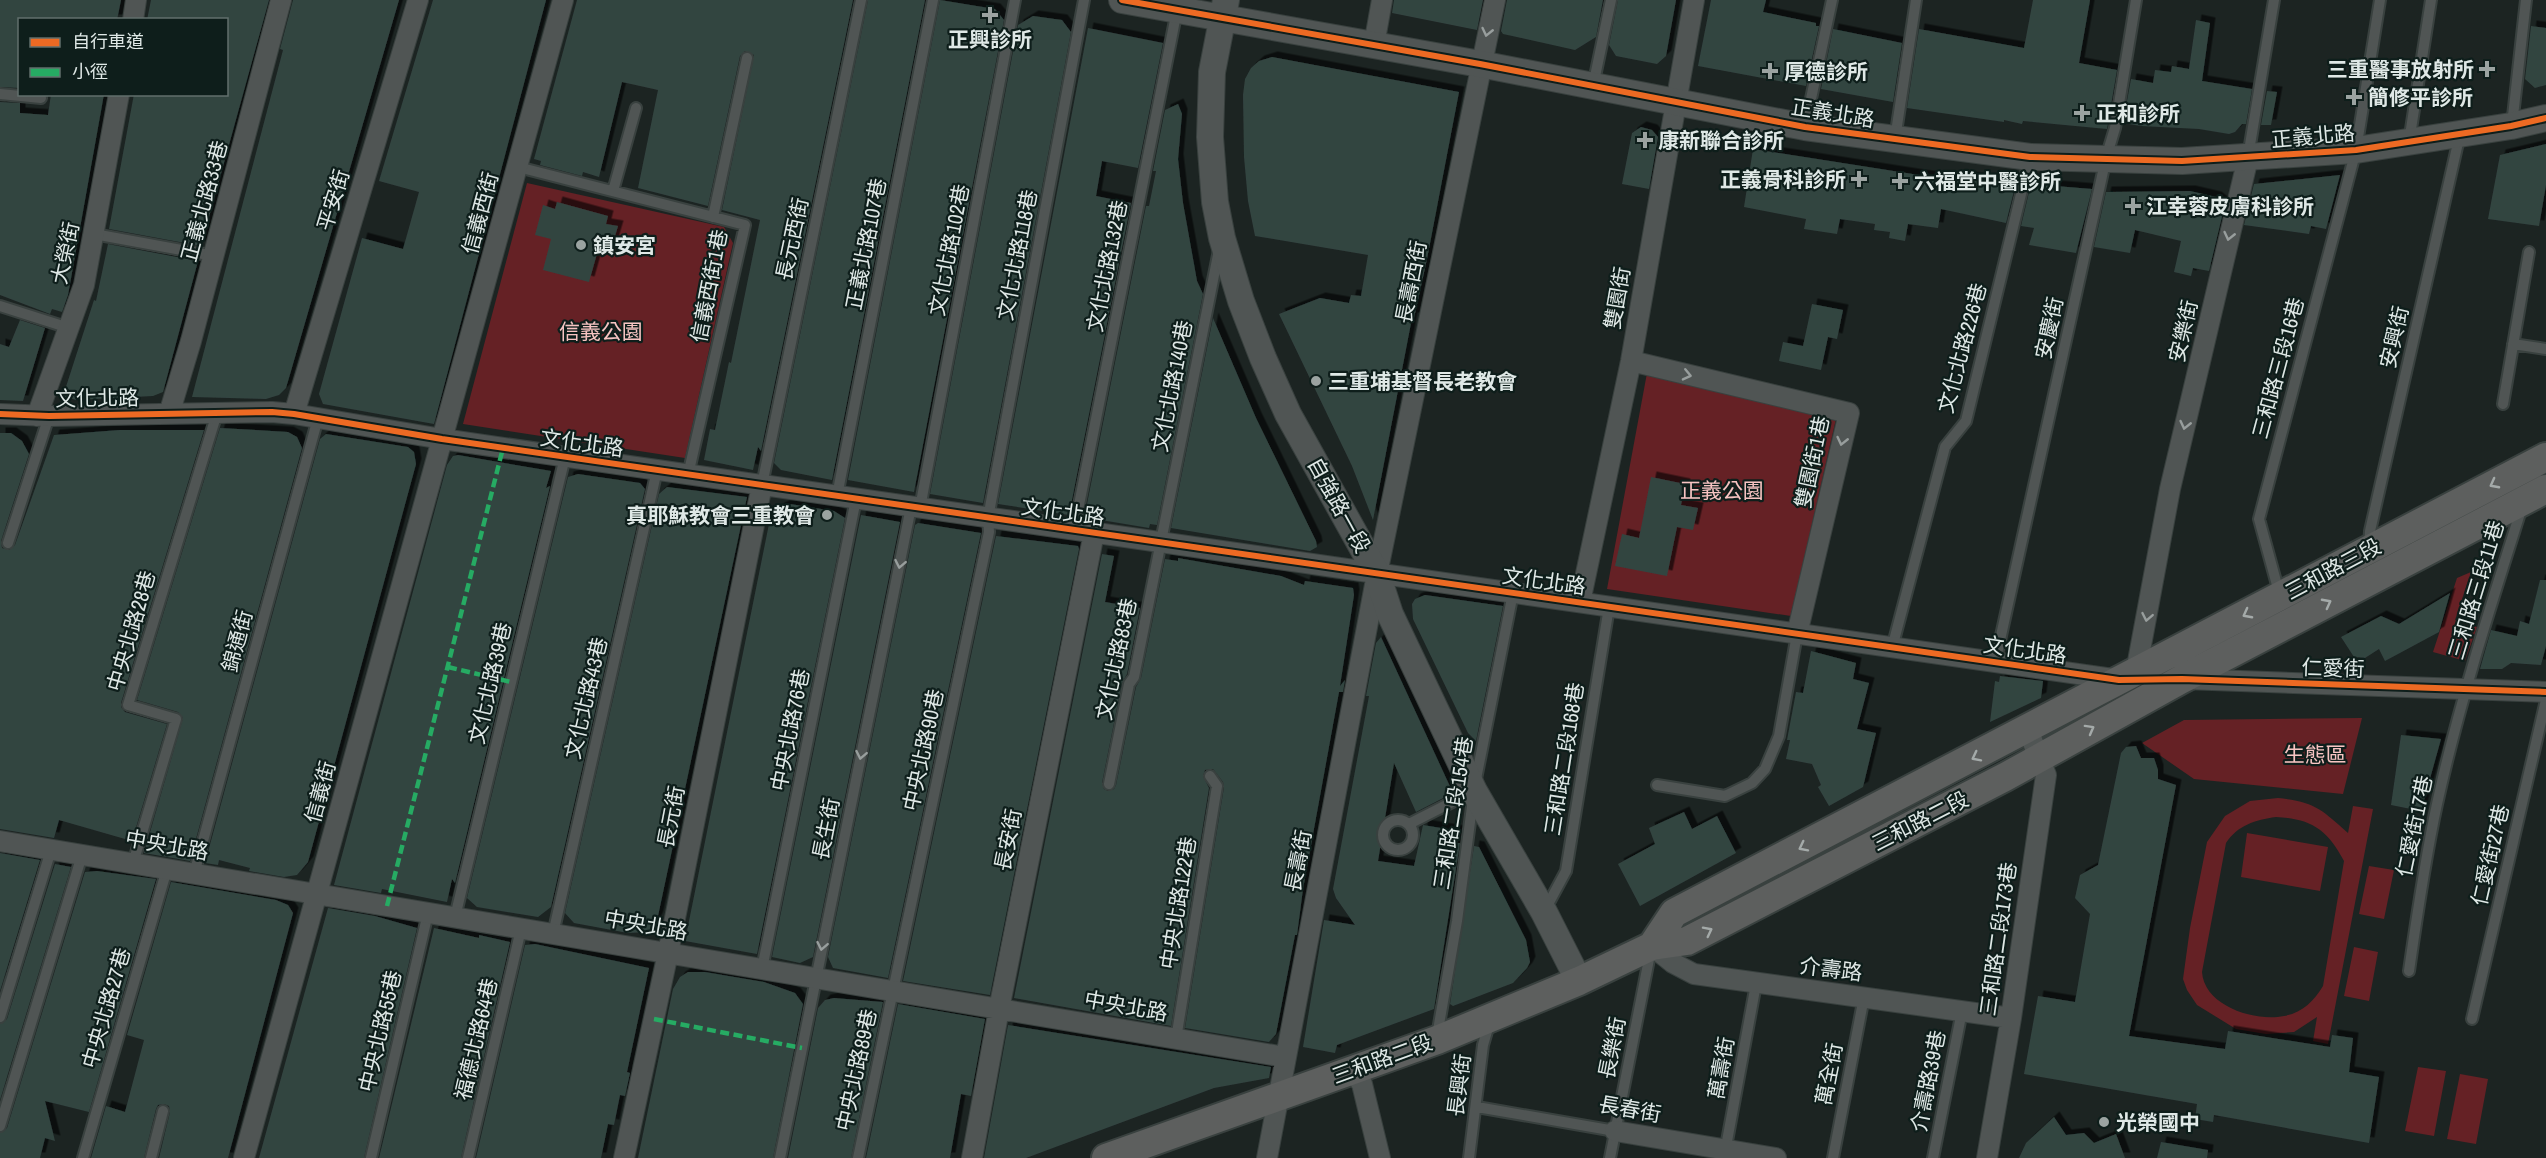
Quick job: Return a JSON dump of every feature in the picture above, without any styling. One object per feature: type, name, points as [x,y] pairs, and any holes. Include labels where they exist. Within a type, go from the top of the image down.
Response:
[{"type":"main road","name":"三和路三段","points":[[2128,676],[2546,457]]},
{"type":"main road","name":"三和路三段","points":[[2182,679],[2535,495]]},
{"type":"main road","name":"三和路二段","points":[[1652,946],[1674,913],[2128,676]]},
{"type":"main road","name":"三和路二段","points":[[1106,1158],[1437,1040],[1579,981],[1652,946],[1688,941],[2039,757],[2182,679]]},
{"type":"street","points":[[133,18],[136,0]]},
{"type":"street","name":"正義北路33巷","points":[[169,414],[214,256],[281,0]]},
{"type":"street","name":"平安街","points":[[294,414],[418,0]]},
{"type":"street","name":"信義西街","points":[[442,439],[563,0]]},
{"type":"street","name":"正義北路","points":[[1122,0],[1177,10],[1224,9],[1374,45],[1806,127],[2030,157],[2182,161],[2356,150],[2511,126],[2546,118]]},
{"type":"street","points":[[1374,45],[1382,0]]},
{"type":"street","name":"長壽西街","points":[[1377,574],[1480,64],[1495,0]]},
{"type":"street","name":"雙園街","points":[[1580,602],[1630,361],[1694,0]]},
{"type":"street","name":"自強路一段","points":[[1224,9],[1212,72],[1210,137],[1215,202],[1222,238],[1248,320],[1288,414],[1377,574],[1390,614],[1474,791],[1544,912],[1579,981]]},
{"type":"street","name":"大榮街","points":[[43,416],[84,285],[119,96]]},
{"type":"street","name":"安樂街","points":[[2128,676],[2248,158]]},
{"type":"street","name":"雙園街1巷","points":[[1630,361],[1849,413],[1797,634]]},
{"type":"street","name":"文化北路","points":[[0,414],[43,416],[294,414],[442,439],[1995,663],[2128,676]]},
{"type":"street","name":"信義街","points":[[244,1158],[442,439]]},
{"type":"street","name":"長元街","points":[[624,1158],[668,953],[762,485]]},
{"type":"street","name":"長安街","points":[[972,1158],[999,1009],[1094,533]]},
{"type":"street","name":"長壽街","points":[[1267,1158],[1377,574]]},
{"type":"street","name":"仁愛街","points":[[2128,676],[2546,692]]},
{"type":"street","name":"三和路二段173巷","points":[[1987,1158],[2011,1018],[2046,775],[2028,730]]},
{"type":"street","name":"中央北路","points":[[0,841],[1285,1057]]},
{"type":"street","name":"介壽路","points":[[1652,946],[1673,963],[1694,974],[2011,1018]]},
{"type":"street","points":[[1353,1070],[1362,1084],[1380,1158]]},
{"type":"street","name":"長春街","points":[[1615,1131],[1725,1154],[1776,1158]]},
{"type":"lane","name":"長元西街","points":[[762,485],[861,0]]},
{"type":"lane","name":"正義北路107巷","points":[[846,497],[933,0]]},
{"type":"lane","name":"文化北路102巷","points":[[916,507],[1015,0]]},
{"type":"lane","name":"文化北路118巷","points":[[988,518],[1084,0]]},
{"type":"lane","points":[[1593,86],[1611,0]]},
{"type":"lane","points":[[1806,127],[1832,0]]},
{"type":"lane","points":[[1895,139],[1916,0]]},
{"type":"lane","name":"安慶街","points":[[1995,663],[2106,158],[2115,129],[2136,0]]},
{"type":"lane","name":"安樂街","points":[[2248,158],[2274,0]]},
{"type":"lane","name":"三和路三段16巷","points":[[2280,596],[2259,519],[2356,150],[2380,0]]},
{"type":"lane","points":[[2409,142],[2431,0]]},
{"type":"lane","points":[[2511,126],[2526,0]]},
{"type":"lane","name":"文化北路132巷","points":[[1074,530],[1177,10]]},
{"type":"lane","points":[[713,217],[747,58]]},
{"type":"lane","points":[[0,94],[18,96]]},
{"type":"lane","points":[[20,96],[41,98]]},
{"type":"lane","points":[[613,191],[636,108]]},
{"type":"lane","name":"安興街","points":[[2368,550],[2370,531],[2460,134]]},
{"type":"lane","name":"文化北路226巷","points":[[1892,648],[1945,447],[1966,421],[2030,157]]},
{"type":"lane","name":"信義西街1巷","points":[[518,167],[745,225],[688,475]]},
{"type":"lane","points":[[94,234],[214,256]]},
{"type":"lane","name":"文化北路140巷","points":[[1160,543],[1222,238]]},
{"type":"lane","points":[[2503,404],[2529,252]]},
{"type":"lane","points":[[0,306],[69,328]]},
{"type":"lane","points":[[2513,344],[2546,349]]},
{"type":"lane","name":"中央北路28巷","points":[[133,863],[176,719],[128,705],[217,413]]},
{"type":"lane","points":[[8,543],[43,416]]},
{"type":"lane","name":"錦通街","points":[[194,874],[318,418]]},
{"type":"lane","name":"文化北路39巷","points":[[455,917],[565,457]]},
{"type":"lane","name":"文化北路43巷","points":[[552,934],[657,470]]},
{"type":"lane","name":"三和路三段11巷","points":[[2465,690],[2535,495]]},
{"type":"lane","name":"中央北路76巷","points":[[762,969],[846,497]]},
{"type":"lane","name":"長生街","points":[[780,1158],[916,507]]},
{"type":"lane","name":"中央北路90巷","points":[[893,991],[989,532],[988,518]]},
{"type":"lane","name":"文化北路83巷","points":[[1109,783],[1129,684],[1134,677],[1160,543]]},
{"type":"lane","name":"三和路二段154巷","points":[[1437,1040],[1457,921],[1474,791],[1513,593]]},
{"type":"lane","name":"三和路二段168巷","points":[[1544,912],[1566,871],[1609,607]]},
{"type":"lane","points":[[1657,785],[1725,796],[1752,783],[1765,769],[1779,736],[1797,634]]},
{"type":"lane","name":"仁愛街17巷","points":[[2409,971],[2424,866],[2465,690]]},
{"type":"lane","name":"仁愛街27巷","points":[[2472,1019],[2546,700]]},
{"type":"lane","name":"中央北路122巷","points":[[1176,1039],[1217,786],[1210,776]]},
{"type":"lane","points":[[1409,824],[1474,791]]},
{"type":"lane","points":[[0,1017],[51,850]]},
{"type":"lane","points":[[0,1126],[82,855]]},
{"type":"lane","name":"中央北路27巷","points":[[83,1158],[167,869]]},
{"type":"lane","name":"中央北路55巷","points":[[371,1158],[428,913]]},
{"type":"lane","name":"福德北路64巷","points":[[468,1158],[521,928]]},
{"type":"lane","name":"長樂街","points":[[1610,1158],[1652,946]]},
{"type":"lane","name":"萬壽街","points":[[1725,1154],[1756,984]]},
{"type":"lane","name":"中央北路89巷","points":[[858,1158],[893,991]]},
{"type":"lane","name":"萬全街","points":[[1833,1158],[1864,997]]},
{"type":"lane","name":"介壽路39巷","points":[[1933,1158],[1962,1011]]},
{"type":"lane","name":"長興街","points":[[1469,1158],[1483,1045],[1491,1018]]},
{"type":"lane","name":"長春街","points":[[1477,1107],[1615,1131]]},
{"type":"lane","points":[[151,1158],[163,1111]]},
{"type":"green space","name":"信義公園","points":[[527,183],[724,227],[733,243],[685,458],[463,424]]},
{"type":"green space","name":"正義公園","points":[[1647,373],[1836,419],[1791,616],[1607,589]]},
{"type":"green space","points":[[2471,572],[2455,620],[2477,627],[2465,661],[2433,652],[2457,578]]},
{"type":"green space","name":"生態區","points":[[2362,718],[2343,794],[2194,779],[2142,743],[2184,720]]},
{"type":"green space","points":[[2278,798],[2301,802],[2324,812],[2348,833],[2353,806],[2373,809],[2328,1044],[2313,1041],[2317,1017],[2294,1032],[2266,1034],[2236,1029],[2197,1005],[2183,979],[2190,928],[2207,842],[2225,816],[2250,801]],"holes":[[[2276,817],[2288,818],[2317,828],[2331,841],[2344,861],[2323,986],[2316,997],[2296,1012],[2272,1017],[2246,1014],[2221,1002],[2212,994],[2205,984],[2202,972],[2226,843],[2248,824]]]},
{"type":"green space","points":[[2247,833],[2328,847],[2320,891],[2241,877]]},
{"type":"green space","points":[[2369,866],[2394,870],[2384,919],[2359,914]]},
{"type":"green space","points":[[2354,947],[2378,952],[2369,1001],[2344,996]]},
{"type":"green space","points":[[2418,1067],[2446,1071],[2434,1136],[2405,1131]]},
{"type":"green space","points":[[2460,1074],[2488,1079],[2476,1144],[2447,1139]]},
{"type":"building","points":[[0,0],[121,0],[117,18],[18,18],[18,88],[0,87]]},
{"type":"building","points":[[151,0],[269,0],[201,246],[109,229],[134,96],[228,96],[228,18],[147,18]]},
{"type":"building","points":[[293,0],[399,0],[286,388],[279,395],[266,399],[192,397],[283,50],[280,49]]},
{"type":"building","points":[[433,0],[546,0],[434,424],[323,404],[319,394],[362,238],[403,249],[419,192],[379,181]]},
{"type":"building","points":[[577,0],[853,0],[761,451],[758,447],[753,470],[704,460],[710,429],[715,430],[729,362],[731,363],[760,220],[722,210],[754,55],[745,51],[740,56],[708,206],[638,188],[658,90],[622,82],[599,177],[583,172],[582,176],[540,165],[541,161],[534,159]]},
{"type":"building","points":[[868,0],[925,0],[832,480],[781,470],[774,463]]},
{"type":"building","points":[[940,0],[995,9],[1004,20],[914,492],[848,480]]},
{"type":"building","points":[[1394,0],[1483,0],[1477,30],[1392,13]]},
{"type":"building","points":[[1507,0],[1603,0],[1596,37],[1575,50],[1503,34],[1501,31]]},
{"type":"building","points":[[1618,0],[1676,0],[1666,56],[1657,64],[1616,56],[1609,45]]},
{"type":"building","points":[[1711,0],[1766,0],[1763,12],[1816,23],[1816,26],[1819,26],[1806,86],[1698,66]]},
{"type":"building","points":[[2033,0],[2090,0],[2079,63],[2117,70],[2107,129],[2023,121],[2022,124],[1907,108],[1919,29],[2024,48]]},
{"type":"building","points":[[1033,16],[1062,20],[1071,32],[983,503],[930,494],[1018,25]]},
{"type":"building","points":[[2196,20],[2210,23],[2202,81],[2252,89],[2246,124],[2242,124],[2235,132],[2229,134],[2199,129],[2123,123],[2131,79],[2153,83],[2155,70],[2171,72],[2172,66],[2189,69]]},
{"type":"building","points":[[2531,26],[2546,28],[2546,85],[2535,88],[2525,79]]},
{"type":"building","points":[[1088,28],[1163,43],[1138,168],[1102,161],[1096,196],[1131,203],[1069,515],[998,504]]},
{"type":"building","points":[[1833,29],[1902,43],[1893,102],[1821,89]]},
{"type":"building","points":[[1272,57],[1459,92],[1373,520],[1352,466],[1279,314],[1320,298],[1349,303],[1351,295],[1361,296],[1368,255],[1255,236],[1248,201],[1244,157],[1243,95],[1245,79],[1251,68],[1259,61]]},
{"type":"building","points":[[2267,91],[2277,92],[2271,125],[2261,125]]},
{"type":"building","points":[[51,96],[104,96],[68,295],[62,312],[52,309],[50,314],[0,295],[0,102],[20,103],[20,113],[48,115]]},
{"type":"building","points":[[1178,104],[1182,114],[1178,159],[1183,203],[1197,281],[1203,294],[1157,525],[1150,524],[1149,528],[1101,520],[1086,509],[1146,206],[1149,206],[1156,171],[1153,171],[1165,110]]},
{"type":"building","points":[[1641,127],[1652,130],[1658,137],[1649,189],[1622,184],[1632,133]]},
{"type":"building","points":[[2546,144],[2546,185],[2539,226],[2488,219],[2500,155]]},
{"type":"building","points":[[1753,149],[1919,175],[1959,180],[1960,176],[2016,183],[2006,223],[1941,209],[1938,228],[1908,224],[1905,241],[1889,238],[1890,232],[1874,230],[1875,224],[1840,219],[1837,234],[1804,229],[1806,219],[1744,207]]},
{"type":"building","points":[[2340,175],[2326,229],[2311,226],[2309,234],[2244,225],[2254,184]]},
{"type":"building","points":[[2031,184],[2092,189],[2076,253],[2029,245],[2034,228],[2021,226]]},
{"type":"building","points":[[2190,191],[2216,197],[2225,204],[2209,271],[2193,268],[2191,276],[2174,272],[2181,241],[2135,230],[2130,253],[2094,247],[2106,192]]},
{"type":"building","name":"鎮安宮","points":[[557,202],[608,216],[606,224],[618,226],[610,253],[598,250],[589,282],[543,270],[551,239],[535,235],[543,205],[555,209]]},
{"type":"building","points":[[108,244],[198,261],[163,392],[153,396],[76,400],[63,396],[94,300],[96,301]]},
{"type":"building","points":[[1812,304],[1843,310],[1837,339],[1828,337],[1821,370],[1779,361],[1783,342],[1803,346]]},
{"type":"building","points":[[1213,318],[1256,418],[1316,541],[1317,547],[1310,551],[1171,528]]},
{"type":"building","points":[[20,320],[45,328],[23,401],[0,400],[0,344],[9,347]]},
{"type":"building","points":[[220,428],[288,432],[297,437],[302,448],[190,861],[144,853],[183,718],[178,712],[137,700]]},
{"type":"building","points":[[120,430],[204,430],[121,703],[125,712],[167,724],[132,841],[59,820],[54,838],[0,829],[0,433],[11,433],[22,441],[29,454],[1,541],[2,548],[9,550],[15,545],[54,435]]},
{"type":"building","points":[[326,434],[408,447],[414,452],[416,464],[308,862],[297,875],[284,877],[249,871],[250,868],[219,860],[218,865],[205,863],[320,439]]},
{"type":"building","points":[[453,456],[551,471],[546,488],[550,486],[455,883],[452,879],[447,902],[382,889],[381,893],[334,885],[447,465]]},
{"type":"building","points":[[578,474],[640,483],[645,489],[551,907],[538,917],[477,907],[467,898],[568,477]]},
{"type":"building","points":[[1651,477],[1685,484],[1681,505],[1698,508],[1693,530],[1677,527],[1667,576],[1615,566],[1622,534],[1639,538]]},
{"type":"building","points":[[667,487],[747,497],[658,916],[653,928],[647,932],[628,933],[574,923],[565,913],[659,494]]},
{"type":"building","points":[[790,504],[834,511],[845,518],[757,954],[685,941],[770,519],[779,508]]},
{"type":"building","points":[[861,515],[900,522],[813,957],[800,963],[772,957]]},
{"type":"building","points":[[918,523],[981,533],[888,978],[833,968],[828,957],[915,525]]},
{"type":"building","points":[[996,536],[1078,546],[1079,549],[990,995],[903,981]]},
{"type":"building","points":[[1102,554],[1114,556],[1105,602],[1140,608],[1102,783],[1104,789],[1108,791],[1114,789],[1116,785],[1165,559],[1178,561],[1178,558],[1281,576],[1304,585],[1305,581],[1353,588],[1354,595],[1340,686],[1345,680],[1343,692],[1339,692],[1303,889],[1297,935],[1295,935],[1276,1034],[1269,1042],[1185,1028],[1224,787],[1213,769],[1205,770],[1203,776],[1209,788],[1171,1026],[1014,998]]},
{"type":"building","points":[[2540,580],[2546,580],[2546,646],[2541,665],[2511,663],[2502,669],[2480,669],[2491,630],[2517,636],[2520,621],[2529,624]]},
{"type":"building","points":[[2450,593],[2439,632],[2385,661],[2379,649],[2365,658],[2354,657],[2341,637],[2381,616],[2399,624]]},
{"type":"building","points":[[1425,595],[1503,606],[1476,741],[1468,733],[1413,619],[1412,604],[1415,599]]},
{"type":"building","points":[[1381,637],[1453,793],[1416,812],[1394,763],[1378,861],[1414,866],[1423,825],[1459,831],[1457,843],[1460,843],[1434,1009],[1337,1045],[1335,1053],[1303,1047],[1324,920],[1355,925],[1336,898],[1333,889],[1369,696],[1366,696],[1376,643]]},
{"type":"building","points":[[1811,651],[1856,663],[1853,679],[1869,683],[1857,729],[1876,733],[1863,787],[1829,806],[1818,787],[1821,785],[1812,764],[1786,759],[1790,740],[1787,740],[1796,692],[1803,693]]},
{"type":"building","points":[[2000,676],[2043,681],[2041,698],[1990,722],[1995,681],[1999,682]]},
{"type":"building","points":[[2401,735],[2441,739],[2421,811],[2391,805]]},
{"type":"building","points":[[2136,746],[2141,758],[2154,758],[2158,779],[2176,785],[2129,1036],[2225,1049],[2228,1031],[2330,1047],[2332,1035],[2353,1038],[2349,1072],[2379,1077],[2369,1143],[2214,1115],[2213,1122],[2195,1119],[2197,1104],[2024,1074],[2038,996],[2075,1002],[2090,914],[2075,898],[2080,875],[2098,865],[2121,753],[2126,747]]},
{"type":"building","points":[[1684,812],[1692,829],[1717,816],[1736,853],[1640,906],[1618,864],[1655,844],[1649,828]]},
{"type":"building","points":[[1474,846],[1479,847],[1526,940],[1530,962],[1513,983],[1453,1006],[1450,1004]]},
{"type":"building","points":[[0,853],[40,860],[0,991]]},
{"type":"building","points":[[55,864],[71,867],[0,1100],[0,1024],[7,1019]]},
{"type":"building","points":[[97,871],[156,879],[89,1112],[45,1101],[55,1141],[45,1138],[40,1158],[0,1158],[0,1133],[7,1128],[85,872]]},
{"type":"building","points":[[171,882],[276,900],[288,905],[293,913],[228,1158],[159,1158],[170,1112],[169,1106],[164,1104],[158,1105],[156,1109],[144,1158],[91,1158],[106,1106],[125,1112],[144,1040],[127,1035]]},
{"type":"building","points":[[328,908],[375,916],[417,928],[364,1158],[259,1158]]},
{"type":"building","points":[[434,928],[510,942],[461,1158],[379,1158]]},
{"type":"building","points":[[535,944],[649,968],[627,1072],[630,1073],[625,1096],[620,1095],[614,1125],[608,1124],[601,1158],[476,1158],[525,945]]},
{"type":"building","points":[[688,972],[705,972],[764,982],[795,993],[803,1004],[773,1158],[638,1158],[673,989],[680,977]]},
{"type":"building","points":[[834,998],[883,1002],[851,1158],[788,1158],[818,1008],[825,1000]]},
{"type":"building","points":[[898,1004],[985,1019],[971,1096],[961,1094],[950,1158],[866,1158]]},
{"type":"building","points":[[1008,1025],[1271,1067],[1269,1078],[1214,1088],[1026,1158],[984,1158]]},
{"type":"building","points":[[2054,1117],[2066,1135],[2084,1133],[2094,1143],[2116,1134],[2125,1158],[2019,1158],[2026,1143]]},
{"type":"building","points":[[2161,1142],[2208,1150],[2207,1158],[2157,1158]]},
{"type":"marked path","points":[[387,906],[503,448]]},
{"type":"marked path","points":[[448,667],[511,682]]},
{"type":"marked path","points":[[654,1019],[802,1048]]},
{"type":"cycle path","points":[[1122,0],[1480,64],[1805,127],[2030,157],[2182,161],[2356,150],[2511,126],[2546,118]]},
{"type":"cycle path","points":[[0,414],[49,416],[272,412],[294,414],[442,439],[2119,680],[2182,679],[2546,692]]},
{"type":"place","name":"正興診所","points":[[990,15]]},
{"type":"place","name":"三重醫事放射所","points":[[2487,69]]},
{"type":"place","name":"厚德診所","points":[[1770,71]]},
{"type":"place","name":"簡修平診所","points":[[2354,97]]},
{"type":"place","name":"正和診所","points":[[2082,113]]},
{"type":"place","name":"康新聯合診所","points":[[1645,140]]},
{"type":"place","name":"正義骨科診所","points":[[1859,179]]},
{"type":"place","name":"六福堂中醫診所","points":[[1900,181]]},
{"type":"place","name":"江幸蓉皮膚科診所","points":[[2133,206]]},
{"type":"place","name":"鎮安宮","points":[[581,245]]},
{"type":"place","name":"三重埔基督長老教會","points":[[1316,381]]},
{"type":"place","name":"真耶穌教會三重教會","points":[[827,515]]},
{"type":"place","name":"光榮國中","points":[[2104,1122]]}]
